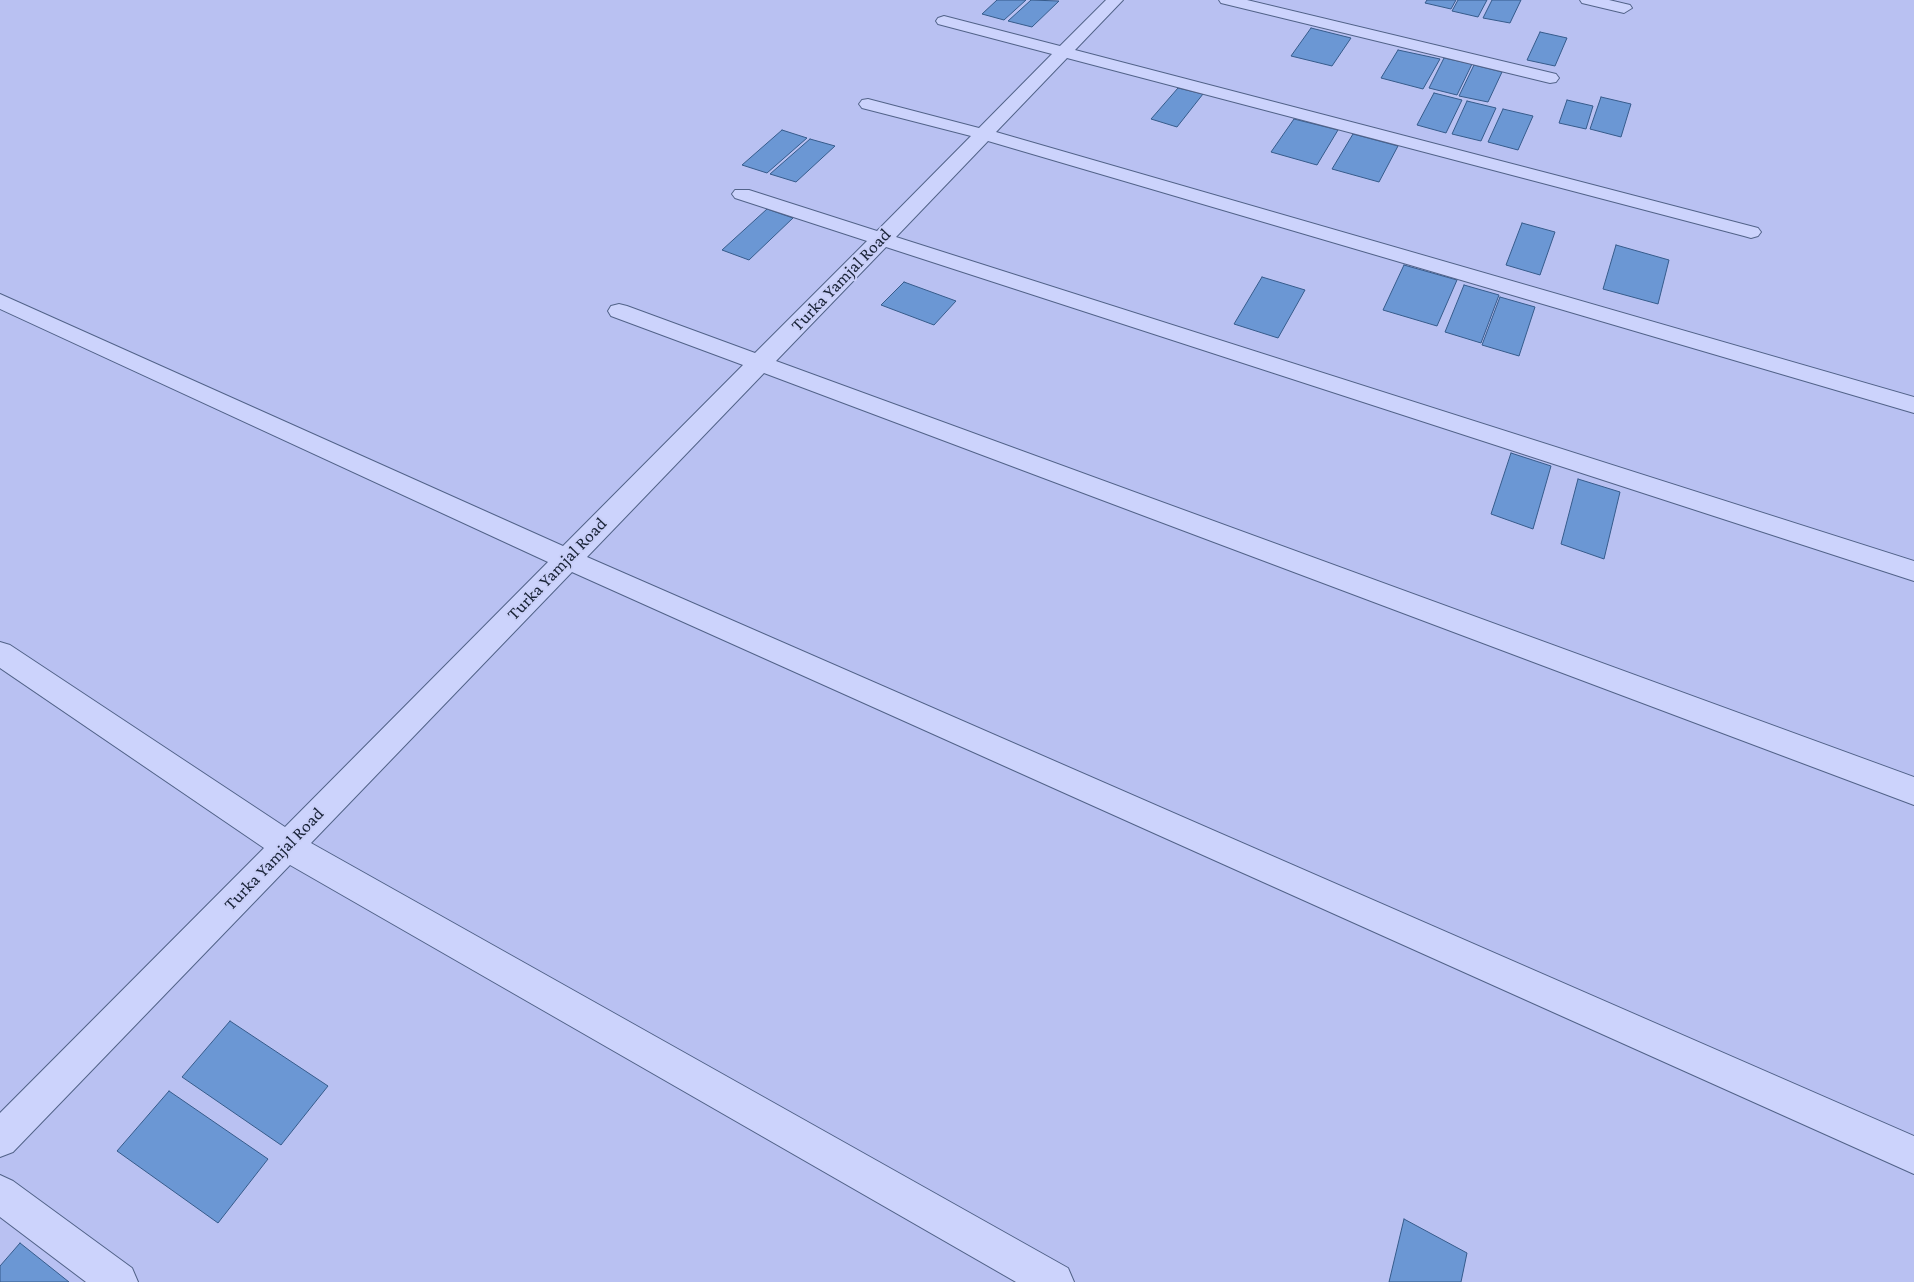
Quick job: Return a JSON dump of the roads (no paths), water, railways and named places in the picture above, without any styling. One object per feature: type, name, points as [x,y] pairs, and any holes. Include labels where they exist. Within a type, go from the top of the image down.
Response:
[{"type":"street","name":"Turka Yamjal Road","points":[[0,1139],[1115,0]]},
{"type":"street","points":[[1227,0],[1550,78]]},
{"type":"street","points":[[1588,0],[1624,8]]},
{"type":"street","points":[[944,21],[1065,51],[1751,232]]},
{"type":"street","points":[[868,104],[983,134],[1914,405]]},
{"type":"street","points":[[742,194],[1914,571]]},
{"type":"street","points":[[0,301],[567,559],[1914,1155]]},
{"type":"street","points":[[619,311],[1914,791]]},
{"type":"street","points":[[0,653],[287,846],[1054,1282]]},
{"type":"street","points":[[0,1194],[118,1282]]}]
